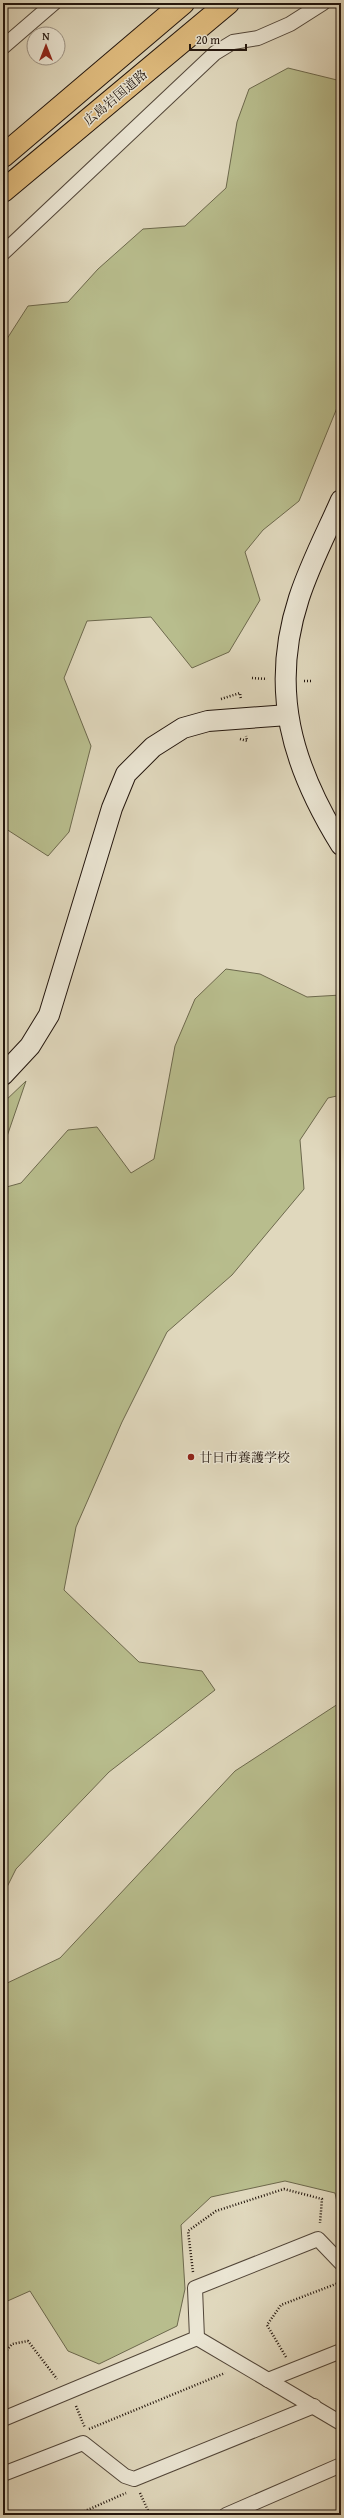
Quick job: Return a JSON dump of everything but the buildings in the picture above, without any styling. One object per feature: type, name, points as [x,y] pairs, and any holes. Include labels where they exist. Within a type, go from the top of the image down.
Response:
[{"type":"highway","name":"広島岩国道路","points":[[3,156],[183,3]]},
{"type":"highway","name":"広島岩国道路","points":[[3,191],[228,3]]},
{"type":"street","points":[[3,47],[54,3]]},
{"type":"street","points":[[3,253],[215,53],[233,42],[258,38],[290,24],[323,3]]},
{"type":"street","points":[[341,500],[309,573],[292,622],[286,673],[288,715],[302,773],[313,797],[341,845]]},
{"type":"street","points":[[3,1075],[30,1046],[49,1015],[112,808],[126,774],[153,747],[183,728],[219,720],[288,715]]},
{"type":"street","points":[[197,2338],[195,2288],[318,2240],[341,2263]]},
{"type":"street","points":[[197,2338],[341,2422]]},
{"type":"street","points":[[3,2419],[197,2338]]},
{"type":"street","points":[[268,2380],[341,2351]]},
{"type":"street","points":[[3,2474],[83,2443],[125,2476],[134,2479],[314,2406]]},
{"type":"street","points":[[226,2515],[341,2465]]},
{"type":"path","points":[[237,738],[247,741]]},
{"type":"path","points":[[195,2288],[188,2231],[216,2211],[284,2189],[322,2199],[318,2240]]},
{"type":"path","points":[[293,2370],[267,2325],[281,2305],[341,2282]]},
{"type":"path","points":[[3,2355],[12,2344],[28,2341],[68,2392],[86,2431],[244,2365]]},
{"type":"path","points":[[76,2515],[126,2494],[134,2479]]},
{"type":"path","points":[[134,2479],[150,2515]]},
{"type":"green space","points":[[288,68],[337,80],[341,78],[341,398],[299,501],[263,530],[245,552],[260,600],[229,652],[192,668],[151,617],[87,621],[64,678],[91,746],[69,832],[48,856],[3,827],[3,345],[28,306],[68,302],[98,269],[143,229],[185,226],[226,188],[237,122],[249,89]]},
{"type":"green space","points":[[226,969],[260,974],[307,997],[341,995],[341,1095],[328,1098],[300,1140],[304,1189],[232,1275],[167,1332],[122,1422],[76,1527],[64,1590],[139,1662],[202,1671],[215,1690],[109,1772],[16,1869],[3,1895],[3,1188],[21,1183],[68,1130],[97,1127],[131,1173],[154,1159],[175,1046],[195,999]]},
{"type":"green space","points":[[26,1081],[3,1148],[3,1103]]},
{"type":"green space","points":[[341,1702],[341,2220],[335,2193],[285,2181],[211,2197],[181,2225],[185,2289],[177,2326],[99,2364],[68,2351],[30,2291],[3,2303],[3,1985],[60,1958],[235,1771]]},
{"type":"place","name":"廿日市養護学校","points":[[191,1457]]}]
